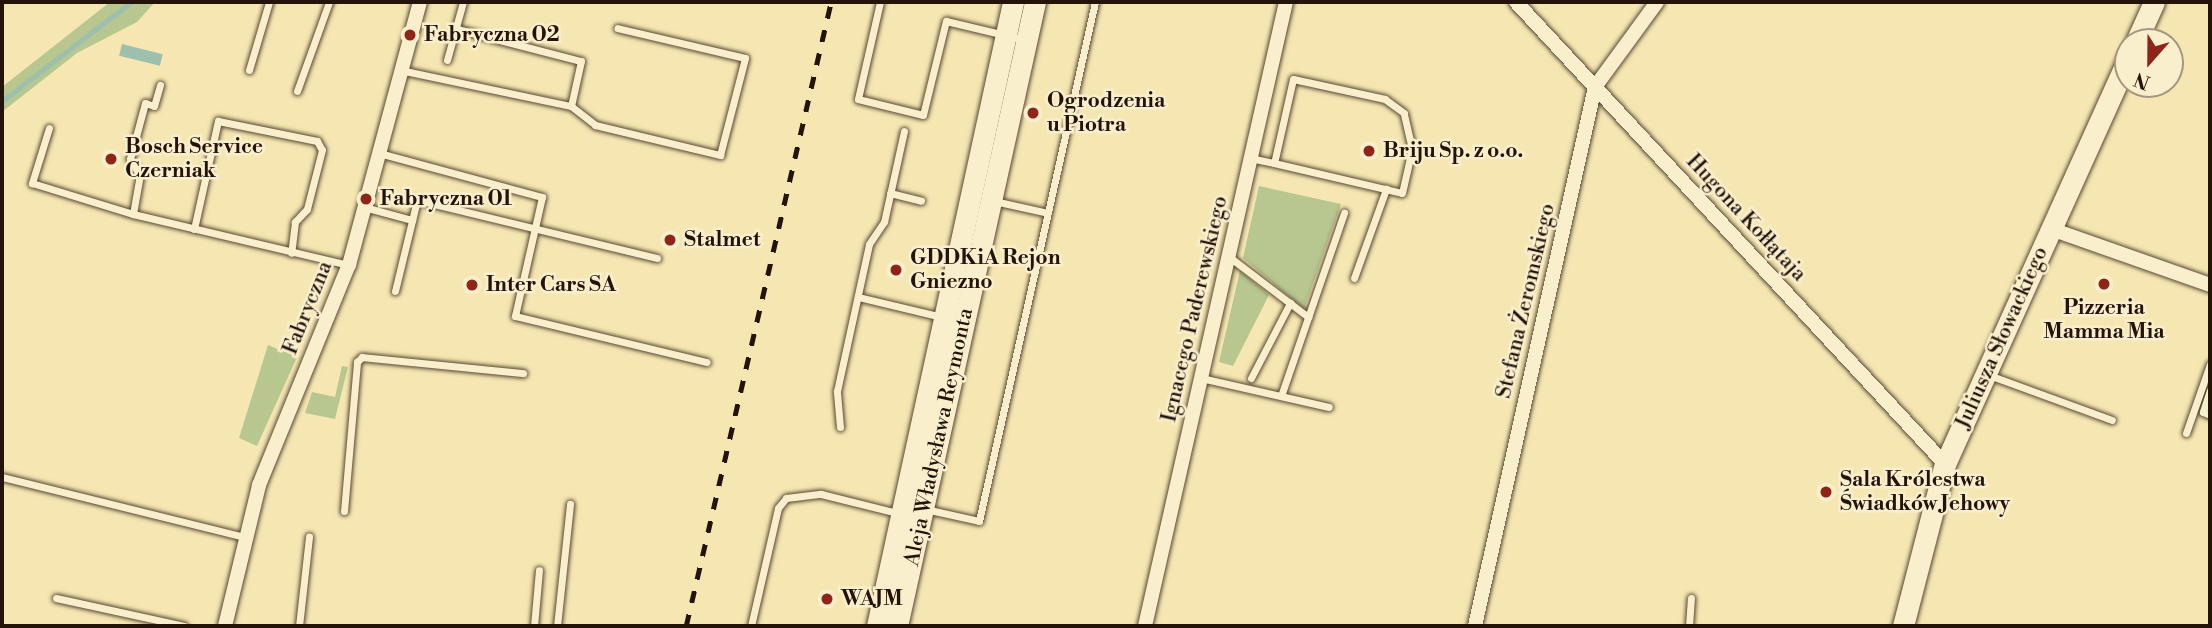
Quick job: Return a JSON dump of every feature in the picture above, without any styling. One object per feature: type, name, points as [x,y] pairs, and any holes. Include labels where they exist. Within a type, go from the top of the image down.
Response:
[{"type":"street","name":"Fabryczna","points":[[225,626],[262,474],[349,265],[420,2]]},
{"type":"street","name":"Aleja Władysława Reymonta","points":[[1013,2],[1016,38]]},
{"type":"street","name":"Aleja Władysława Reymonta","points":[[877,626],[910,509],[1016,38],[1035,2]]},
{"type":"street","name":"Ignacego Paderewskiego","points":[[1145,626],[1286,2]]},
{"type":"street","name":"Hugona Kołłątaja","points":[[1516,2],[1945,464]]},
{"type":"street","name":"Stefana Żeromskiego","points":[[1475,626],[1595,87],[1657,2]]},
{"type":"street","points":[[2142,28],[2154,2]]},
{"type":"street","name":"Juliusza Słowackiego","points":[[1903,626],[1945,464],[2114,90]]},
{"type":"street","points":[[2051,229],[2210,285]]},
{"type":"street","name":"Aleja Władysława Reymonta","points":[[897,626],[910,509]]},
{"type":"lane","points":[[249,70],[269,2]]},
{"type":"lane","points":[[298,91],[330,2]]},
{"type":"lane","points":[[447,60],[463,2]]},
{"type":"lane","points":[[880,2],[858,99],[923,115],[946,21],[1016,38]]},
{"type":"lane","points":[[751,626],[778,508],[786,498],[821,494],[979,521],[1095,2]]},
{"type":"lane","points":[[400,70],[571,106],[595,125],[720,156],[746,58],[617,28]]},
{"type":"lane","points":[[457,29],[581,61],[571,106]]},
{"type":"lane","points":[[1251,158],[1402,193],[1412,149],[1404,113],[1385,99],[1293,79],[1274,163]]},
{"type":"lane","points":[[133,214],[140,176],[130,159],[145,103],[154,106],[160,85]]},
{"type":"lane","points":[[194,229],[218,121],[317,141],[322,150],[307,209],[295,222],[291,253]]},
{"type":"lane","points":[[49,128],[32,183],[133,214],[349,265]]},
{"type":"lane","points":[[840,427],[837,391],[869,244],[884,222],[904,131]]},
{"type":"lane","points":[[378,152],[542,197],[515,316],[707,362]]},
{"type":"lane","points":[[1354,278],[1386,189]]},
{"type":"lane","points":[[890,193],[921,201]]},
{"type":"lane","points":[[981,198],[1048,213]]},
{"type":"lane","points":[[395,291],[417,200],[657,258]]},
{"type":"lane","points":[[364,207],[412,220]]},
{"type":"lane","points":[[1281,396],[1344,213]]},
{"type":"lane","points":[[1228,256],[1308,317]]},
{"type":"lane","points":[[858,296],[954,320]]},
{"type":"lane","points":[[1251,378],[1290,303]]},
{"type":"lane","points":[[344,510],[357,362],[362,357],[523,373]]},
{"type":"lane","points":[[2186,433],[2210,365]]},
{"type":"lane","points":[[1986,374],[2112,420]]},
{"type":"lane","points":[[1201,378],[1329,407]]},
{"type":"lane","points":[[2210,390],[2203,412],[2210,415]]},
{"type":"lane","points":[[2,477],[245,537]]},
{"type":"lane","points":[[557,626],[570,504]]},
{"type":"lane","points":[[299,626],[309,537]]},
{"type":"lane","points":[[534,626],[539,570]]},
{"type":"lane","points":[[56,598],[184,626]]},
{"type":"lane","points":[[1689,626],[1691,598]]},
{"type":"green space","points":[[110,2],[155,2],[137,22],[77,53],[2,112],[2,87]]},
{"type":"green space","points":[[1259,186],[1341,204],[1304,309],[1243,258]]},
{"type":"green space","points":[[1240,271],[1269,295],[1233,366],[1219,362]]},
{"type":"green space","points":[[268,345],[297,357],[257,446],[239,438]]},
{"type":"green space","points":[[342,366],[348,367],[335,419],[305,413],[312,392],[335,397]]},
{"type":"shaded area","points":[[122,44],[163,54],[160,66],[119,56]]},
{"type":"waterway","points":[[2,101],[131,2]]},
{"type":"railway","points":[[686,626],[831,2]]},
{"type":"place","name":"Fabryczna 02","points":[[410,35]]},
{"type":"place","name":"Ogrodzenia u Piotra","points":[[1033,113]]},
{"type":"place","name":"Briju Sp. z o.o.","points":[[1369,151]]},
{"type":"place","name":"Bosch Service Czerniak","points":[[111,159]]},
{"type":"place","name":"Fabryczna 01","points":[[366,199]]},
{"type":"place","name":"Stalmet","points":[[670,240]]},
{"type":"place","name":"GDDKiA Rejon Gniezno","points":[[896,270]]},
{"type":"place","name":"Pizzeria Mamma Mia","points":[[2104,284]]},
{"type":"place","name":"Inter Cars SA","points":[[472,285]]},
{"type":"place","name":"Sala Królestwa Świadków Jehowy","points":[[1826,492]]},
{"type":"place","name":"WAJM","points":[[827,599]]}]
